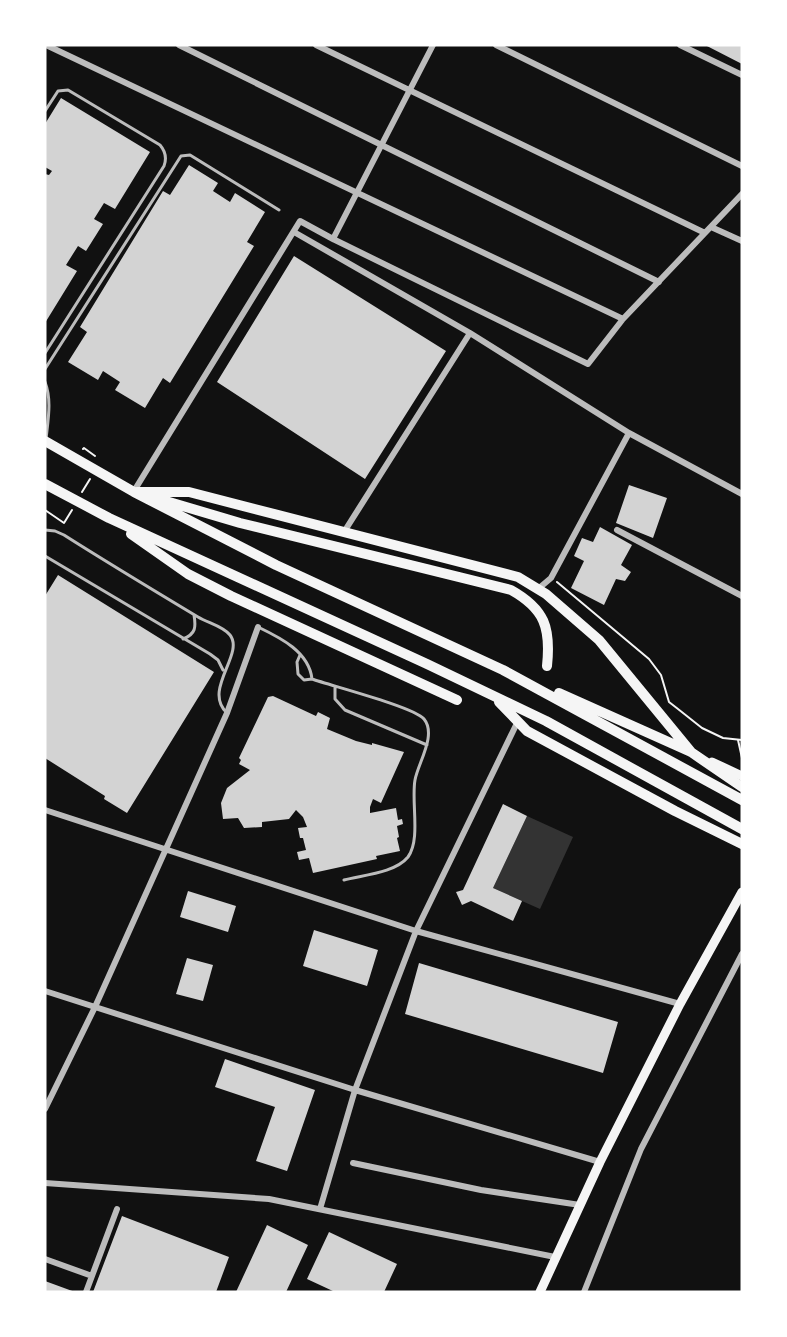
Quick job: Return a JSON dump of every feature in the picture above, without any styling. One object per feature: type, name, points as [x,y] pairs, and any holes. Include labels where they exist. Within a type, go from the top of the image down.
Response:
[{"type":"main road","points":[[45,441],[134,492],[276,565],[503,670],[569,697],[742,776]]},
{"type":"main road","points":[[45,484],[109,518],[546,721],[742,829]]},
{"type":"main road","points":[[134,492],[189,492],[518,577],[538,590],[599,640],[691,752],[742,787]]},
{"type":"main road","points":[[134,492],[240,523],[511,590],[525,598],[540,613],[548,632],[547,666]]},
{"type":"main road","points":[[109,518],[188,574],[241,601],[457,700]]},
{"type":"main road","points":[[503,670],[742,800]]},
{"type":"main road","points":[[492,695],[527,731],[675,812],[739,840]]},
{"type":"main road","points":[[540,1292],[600,1162],[680,1004],[742,892]]},
{"type":"street","points":[[46,45],[624,319]]},
{"type":"street","points":[[179,45],[658,282]]},
{"type":"street","points":[[316,45],[705,233]]},
{"type":"street","points":[[333,239],[433,45]]},
{"type":"street","points":[[496,45],[742,166]]},
{"type":"street","points":[[680,45],[742,75]]},
{"type":"street","points":[[134,492],[300,221],[588,364],[624,319],[742,194]]},
{"type":"street","points":[[711,227],[742,241]]},
{"type":"street","points":[[294,232],[470,333],[629,433],[742,494]]},
{"type":"street","points":[[344,533],[470,333]]},
{"type":"street","points":[[538,590],[551,578],[629,433]]},
{"type":"street","points":[[617,530],[742,596]]},
{"type":"street","points":[[45,1109],[95,1007],[227,713],[258,627]]},
{"type":"street","points":[[320,1209],[355,1090],[416,932],[518,721]]},
{"type":"street","points":[[45,810],[416,932],[680,1004]]},
{"type":"street","points":[[584,1292],[641,1149],[742,954]]},
{"type":"street","points":[[45,992],[355,1090],[600,1162]]},
{"type":"street","points":[[353,1163],[481,1190],[580,1205]]},
{"type":"street","points":[[45,1183],[269,1199],[555,1257]]},
{"type":"street","points":[[86,1292],[117,1209]]},
{"type":"street","points":[[45,1259],[92,1276]]},
{"type":"lane","points":[[45,111],[58,91],[68,90],[160,145],[166,155],[164,166],[45,353]]},
{"type":"lane","points":[[46,366],[181,156],[190,155],[279,210]]},
{"type":"lane","points":[[45,382],[49,394],[49,407],[45,441]]},
{"type":"lane","points":[[45,530],[64,535],[232,636],[233,645],[224,672],[219,702],[227,713]]},
{"type":"lane","points":[[45,556],[218,660],[224,672]]},
{"type":"lane","points":[[183,639],[194,633],[196,627],[194,615]]},
{"type":"lane","points":[[258,627],[288,642],[309,666],[312,679]]},
{"type":"lane","points":[[300,655],[297,662],[297,674],[304,680],[312,679],[408,710],[423,717],[428,726],[427,745],[415,781],[414,836],[409,855],[392,868],[344,880]]},
{"type":"lane","points":[[335,687],[335,699],[345,710],[427,745]]},
{"type":"path","points":[[84,448],[102,460]]},
{"type":"path","points":[[45,510],[64,523]]},
{"type":"path","points":[[551,578],[649,659],[661,675],[669,702],[678,710],[702,728],[723,738],[740,740],[742,758]]},
{"type":"shaded area","points":[[527,816],[573,837],[540,909],[493,888]]},
{"type":"building","points":[[705,45],[742,45],[742,64]]},
{"type":"building","points":[[61,98],[150,152],[115,209],[104,203],[94,219],[103,224],[86,251],[78,246],[66,265],[77,271],[45,323],[45,174],[49,175],[52,171],[45,167],[45,124]]},
{"type":"building","points":[[189,165],[218,183],[213,191],[230,202],[235,193],[265,212],[247,242],[254,246],[170,383],[163,378],[145,408],[115,390],[120,382],[103,371],[98,380],[68,362],[87,332],[80,327],[163,191],[170,195]]},
{"type":"building","points":[[294,256],[446,351],[365,479],[217,382]]},
{"type":"building","points":[[629,485],[667,498],[653,538],[616,523]]},
{"type":"building","points":[[600,527],[632,545],[621,565],[631,572],[625,581],[616,579],[604,605],[571,588],[584,561],[574,556],[582,538],[593,542]]},
{"type":"building","points":[[58,575],[214,672],[127,813],[104,799],[105,796],[45,758],[45,596]]},
{"type":"building","points":[[273,696],[316,716],[318,712],[330,718],[327,729],[356,741],[404,752],[381,803],[373,799],[370,807],[370,813],[396,808],[398,820],[402,819],[403,824],[397,826],[400,851],[376,856],[377,859],[313,873],[309,858],[299,860],[297,852],[306,850],[298,828],[307,827],[303,817],[296,810],[289,819],[262,822],[262,827],[244,828],[238,818],[223,819],[221,803],[227,788],[250,770],[239,764],[241,760],[239,758],[268,697]]},
{"type":"building","points":[[503,804],[527,816],[493,888],[522,901],[513,921],[471,901],[462,905],[456,892],[463,890]]},
{"type":"building","points":[[188,891],[236,906],[228,932],[180,917]]},
{"type":"building","points":[[314,930],[378,950],[367,986],[303,966]]},
{"type":"building","points":[[187,958],[213,965],[203,1001],[176,994]]},
{"type":"building","points":[[419,963],[618,1022],[603,1073],[405,1014]]},
{"type":"building","points":[[225,1059],[315,1090],[287,1171],[256,1161],[275,1107],[215,1087]]},
{"type":"building","points":[[122,1216],[229,1257],[216,1292],[93,1292]]},
{"type":"building","points":[[267,1225],[308,1245],[286,1292],[236,1292]]},
{"type":"building","points":[[329,1232],[397,1264],[384,1292],[335,1292],[307,1279]]},
{"type":"building","points":[[45,1281],[75,1292],[45,1292]]}]
